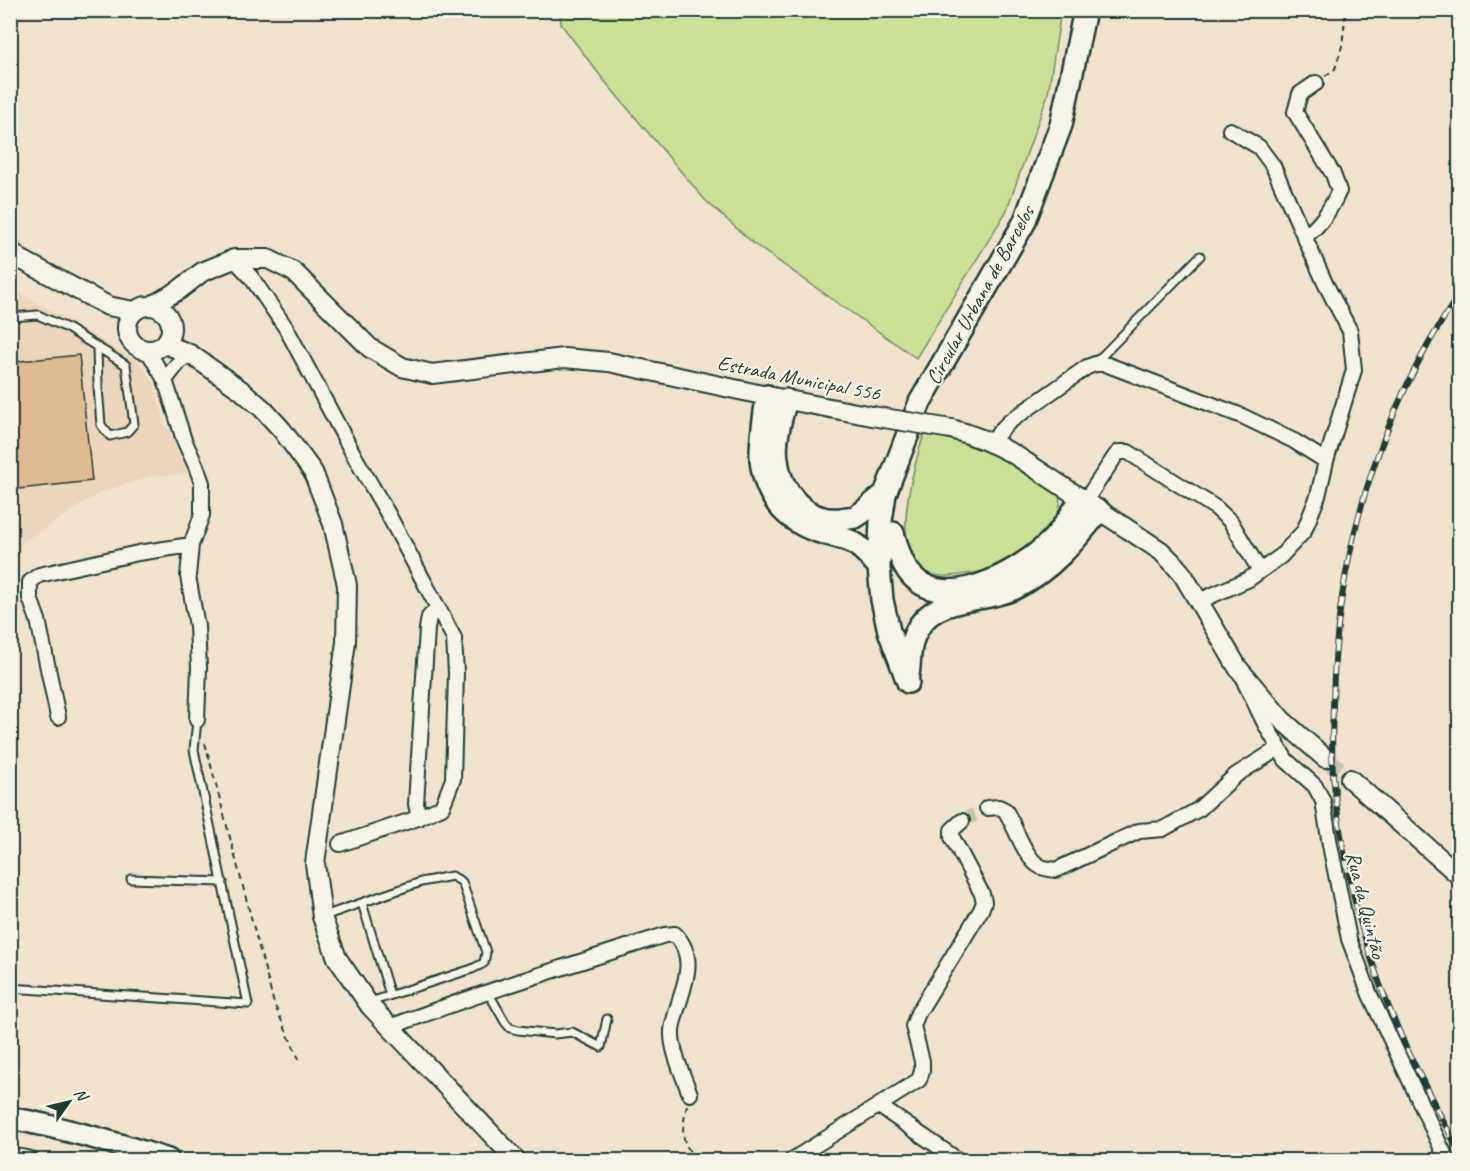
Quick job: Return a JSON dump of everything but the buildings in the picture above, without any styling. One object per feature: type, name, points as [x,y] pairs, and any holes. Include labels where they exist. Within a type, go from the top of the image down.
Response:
[{"type":"main road","name":"Circular Urbana de Barcelos","points":[[899,656],[885,617],[879,567],[885,494],[920,402],[1024,223],[1060,125],[1084,10]]},
{"type":"main road","points":[[14,256],[108,306],[137,315],[163,310],[163,338]]},
{"type":"main road","name":"Estrada Municipal 556","points":[[137,315],[180,290],[202,272],[234,259],[268,259],[294,272],[370,348],[402,367],[432,375],[564,358],[609,362],[776,398],[975,435],[1015,455],[1161,551],[1183,575],[1238,668],[1282,720],[1324,758]]},
{"type":"main road","points":[[137,315],[128,334],[130,340],[141,349],[163,338],[180,290]]},
{"type":"main road","points":[[163,338],[242,390],[282,430],[313,472],[333,524],[347,585],[345,642],[315,863],[322,917],[337,958],[368,1003],[508,1158]]},
{"type":"main road","points":[[776,398],[779,429],[776,458],[781,480],[792,499],[809,513],[833,520],[855,517],[885,494]]},
{"type":"main road","points":[[776,398],[761,459],[767,485],[781,509],[802,526],[851,541],[879,567]]},
{"type":"main road","name":"Circular Urbana de Barcelos","points":[[899,656],[891,574],[902,450]]},
{"type":"main road","points":[[893,533],[902,561],[917,580],[937,590],[959,590],[991,582],[1016,569],[1037,554],[1088,504]]},
{"type":"main road","points":[[899,656],[908,682],[912,641],[921,623],[930,614],[951,604],[996,595],[1026,583],[1068,549],[1088,504]]},
{"type":"main road","points":[[1350,779],[1460,876]]},
{"type":"main road","points":[[10,1118],[107,1140],[168,1161]]},
{"type":"main road","points":[[10,1157],[27,1161]]},
{"type":"street","points":[[1304,237],[1314,230],[1329,212],[1339,191],[1333,174],[1295,112],[1299,94],[1317,83]]},
{"type":"street","points":[[1199,601],[1249,579],[1281,556],[1304,531],[1318,496],[1326,461],[1354,370],[1350,331],[1325,283],[1273,166],[1259,147],[1230,130]]},
{"type":"street","points":[[234,259],[251,278],[286,328],[454,639],[456,673],[453,779],[442,807],[419,818],[340,844]]},
{"type":"street","points":[[163,338],[165,380],[184,440],[202,483],[202,515],[191,545],[188,576],[197,626],[199,668],[196,720]]},
{"type":"street","points":[[165,380],[190,354]]},
{"type":"street","points":[[993,442],[1010,422],[1087,366],[1098,363],[1242,416],[1294,441],[1326,461]]},
{"type":"street","points":[[1088,504],[1116,455],[1119,452],[1128,452],[1216,508],[1231,522],[1260,571]]},
{"type":"street","points":[[58,717],[38,620],[30,598],[30,582],[39,575],[138,553],[191,545]]},
{"type":"street","points":[[419,818],[416,804],[427,629],[429,617],[438,608]]},
{"type":"street","name":"Rua da Quintão","points":[[1238,668],[1264,722],[1286,760],[1315,786],[1323,801],[1349,939],[1370,996],[1447,1161]]},
{"type":"street","points":[[987,808],[999,807],[1005,810],[1029,856],[1041,867],[1056,870],[1139,831],[1162,829],[1199,809],[1236,775],[1279,748]]},
{"type":"street","points":[[792,1161],[919,1080],[922,1061],[913,1026],[918,1013],[984,902],[952,837],[952,830],[962,821]]},
{"type":"street","points":[[390,1027],[488,992],[665,935],[675,934],[686,951],[688,964],[687,976],[671,1030],[676,1054],[690,1094]]},
{"type":"street","points":[[879,1106],[957,1161]]},
{"type":"lane","points":[[1098,363],[1101,357],[1200,256]]},
{"type":"lane","points":[[10,317],[38,315],[67,328],[126,365],[134,424],[127,432],[111,436],[102,425],[97,347]]},
{"type":"lane","points":[[10,988],[248,1004],[194,750],[196,720]]},
{"type":"lane","points":[[322,917],[421,882],[452,876],[462,882],[486,952],[484,963],[368,1003]]},
{"type":"lane","points":[[130,879],[223,882]]},
{"type":"lane","points":[[362,903],[390,995]]},
{"type":"lane","points":[[488,992],[505,1022],[510,1028],[518,1030],[555,1034],[572,1032],[601,1047],[607,1019]]},
{"type":"path","points":[[1317,83],[1335,69],[1342,46],[1347,10]]},
{"type":"path","points":[[196,720],[200,723],[274,1004],[299,1059]]},
{"type":"path","points":[[690,1094],[682,1138],[697,1161]]},
{"type":"shaded area","points":[[11,289],[140,363],[154,383],[165,424],[185,457],[189,474],[151,476],[100,493],[23,542],[11,554]]},
{"type":"green space","points":[[560,10],[1061,11],[1048,94],[1006,212],[916,358],[754,244],[705,200],[602,78],[561,24]]},
{"type":"green space","points":[[924,434],[961,439],[996,452],[1059,494],[1058,518],[1052,527],[1029,548],[992,569],[946,576],[922,570],[911,556],[907,543],[906,512]]},
{"type":"tunnel","points":[[1325,758],[1350,779]]},
{"type":"tunnel","points":[[962,821],[987,808]]},
{"type":"railway","points":[[1460,293],[1405,388],[1366,490],[1352,543],[1342,597],[1336,651],[1332,745],[1334,784],[1350,883],[1370,955],[1406,1046],[1460,1153]]}]
